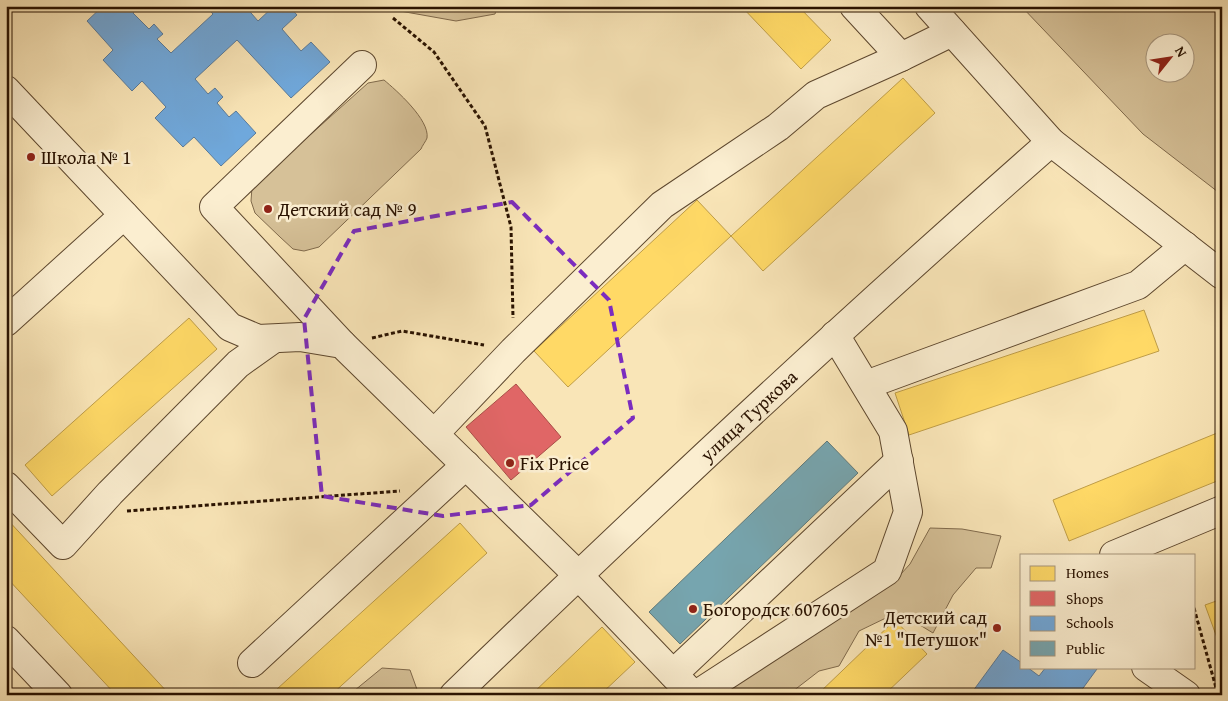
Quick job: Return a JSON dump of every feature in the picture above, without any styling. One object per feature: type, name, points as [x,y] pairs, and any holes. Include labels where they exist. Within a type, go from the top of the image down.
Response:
[{"type":"street","points":[[854,6],[901,57]]},
{"type":"street","points":[[929,6],[1051,142],[1222,275]]},
{"type":"street","points":[[434,434],[513,351],[662,205],[778,127],[816,95],[952,32]]},
{"type":"street","points":[[362,64],[214,207],[342,344],[578,575],[694,695],[886,571],[908,512],[893,431],[835,335]]},
{"type":"street","points":[[6,90],[230,327],[258,339],[300,337],[342,344]]},
{"type":"street","name":"улица Туркова","points":[[454,695],[578,575],[835,335],[1051,142]]},
{"type":"street","points":[[6,322],[124,215]]},
{"type":"street","points":[[866,385],[1138,285],[1185,246]]},
{"type":"street","points":[[6,486],[63,546],[91,514],[238,364],[273,338]]},
{"type":"street","points":[[673,674],[899,460]]},
{"type":"street","points":[[252,662],[466,466]]},
{"type":"street","points":[[1116,554],[1222,510]]},
{"type":"street","points":[[6,640],[58,695]]},
{"type":"street","points":[[1147,668],[1186,695]]},
{"type":"path","points":[[342,344],[402,332],[453,339],[513,351],[511,227],[485,126],[434,52],[393,18]]},
{"type":"path","points":[[91,514],[402,491]]},
{"type":"path","points":[[1196,615],[1218,695]]},
{"type":"highlighted area","points":[[512,202],[609,300],[633,418],[531,505],[443,516],[322,496],[304,319],[354,231]]},
{"type":"shaded area","points":[[372,6],[498,6],[495,14],[456,21]]},
{"type":"shaded area","points":[[1021,6],[1222,6],[1222,195],[1143,134]]},
{"type":"shaded area","points":[[384,80],[418,114],[427,131],[426,141],[421,149],[319,247],[304,251],[293,249],[255,213],[251,201],[252,187],[368,83]]},
{"type":"shaded area","points":[[930,528],[962,529],[1001,536],[991,568],[976,568],[953,595],[933,633],[915,622],[890,616],[859,631],[839,666],[819,671],[788,695],[714,695],[891,585],[910,564]]},
{"type":"shaded area","points":[[382,668],[410,670],[419,695],[349,695]]},
{"type":"building: Homes","points":[[741,6],[798,6],[831,40],[801,69]]},
{"type":"building: Homes","points":[[903,78],[935,113],[763,271],[731,236]]},
{"type":"building: Homes","points":[[697,200],[731,236],[568,387],[534,351]]},
{"type":"building: Homes","points":[[1144,310],[1159,351],[909,435],[895,393]]},
{"type":"building: Homes","points":[[189,318],[217,349],[52,496],[25,465]]},
{"type":"building: Homes","points":[[1222,431],[1222,479],[1069,541],[1053,500]]},
{"type":"building: Homes","points":[[6,518],[170,695],[116,695],[6,577]]},
{"type":"building: Homes","points":[[460,523],[487,553],[331,695],[282,695],[277,689]]},
{"type":"building: Homes","points":[[1222,599],[1222,645],[1220,646],[1205,605]]},
{"type":"building: Homes","points":[[895,620],[927,654],[884,695],[817,695]]},
{"type":"building: Homes","points":[[602,627],[635,662],[600,695],[531,695]]},
{"type":"building: Shops","points":[[516,384],[561,437],[511,480],[466,427]]},
{"type":"building: Schools","points":[[103,6],[140,6],[133,13],[149,29],[154,24],[163,34],[157,39],[171,53],[213,14],[205,6],[245,6],[258,21],[274,6],[289,6],[297,15],[282,29],[301,51],[311,42],[330,62],[291,98],[237,40],[195,79],[208,94],[215,88],[223,97],[217,103],[229,117],[236,111],[256,133],[221,166],[194,137],[183,147],[155,118],[166,107],[142,81],[132,91],[103,60],[113,50],[87,21]]},
{"type":"building: Schools","points":[[1003,650],[1020,662],[1020,668],[1028,668],[1039,676],[1045,668],[1097,669],[1078,695],[1027,695],[1022,691],[1019,695],[970,695]]},
{"type":"building: Public","points":[[827,441],[858,473],[680,644],[649,612]]},
{"type":"place","name":"Школа № 1","points":[[31,157]]},
{"type":"place","name":"Детский сад № 9","points":[[268,209]]},
{"type":"place","name":"Fix Price","points":[[510,463]]},
{"type":"place","name":"Богородск 607605","points":[[693,609]]},
{"type":"place","name":"Детский сад №1 \"Петушок\"","points":[[997,628]]}]
